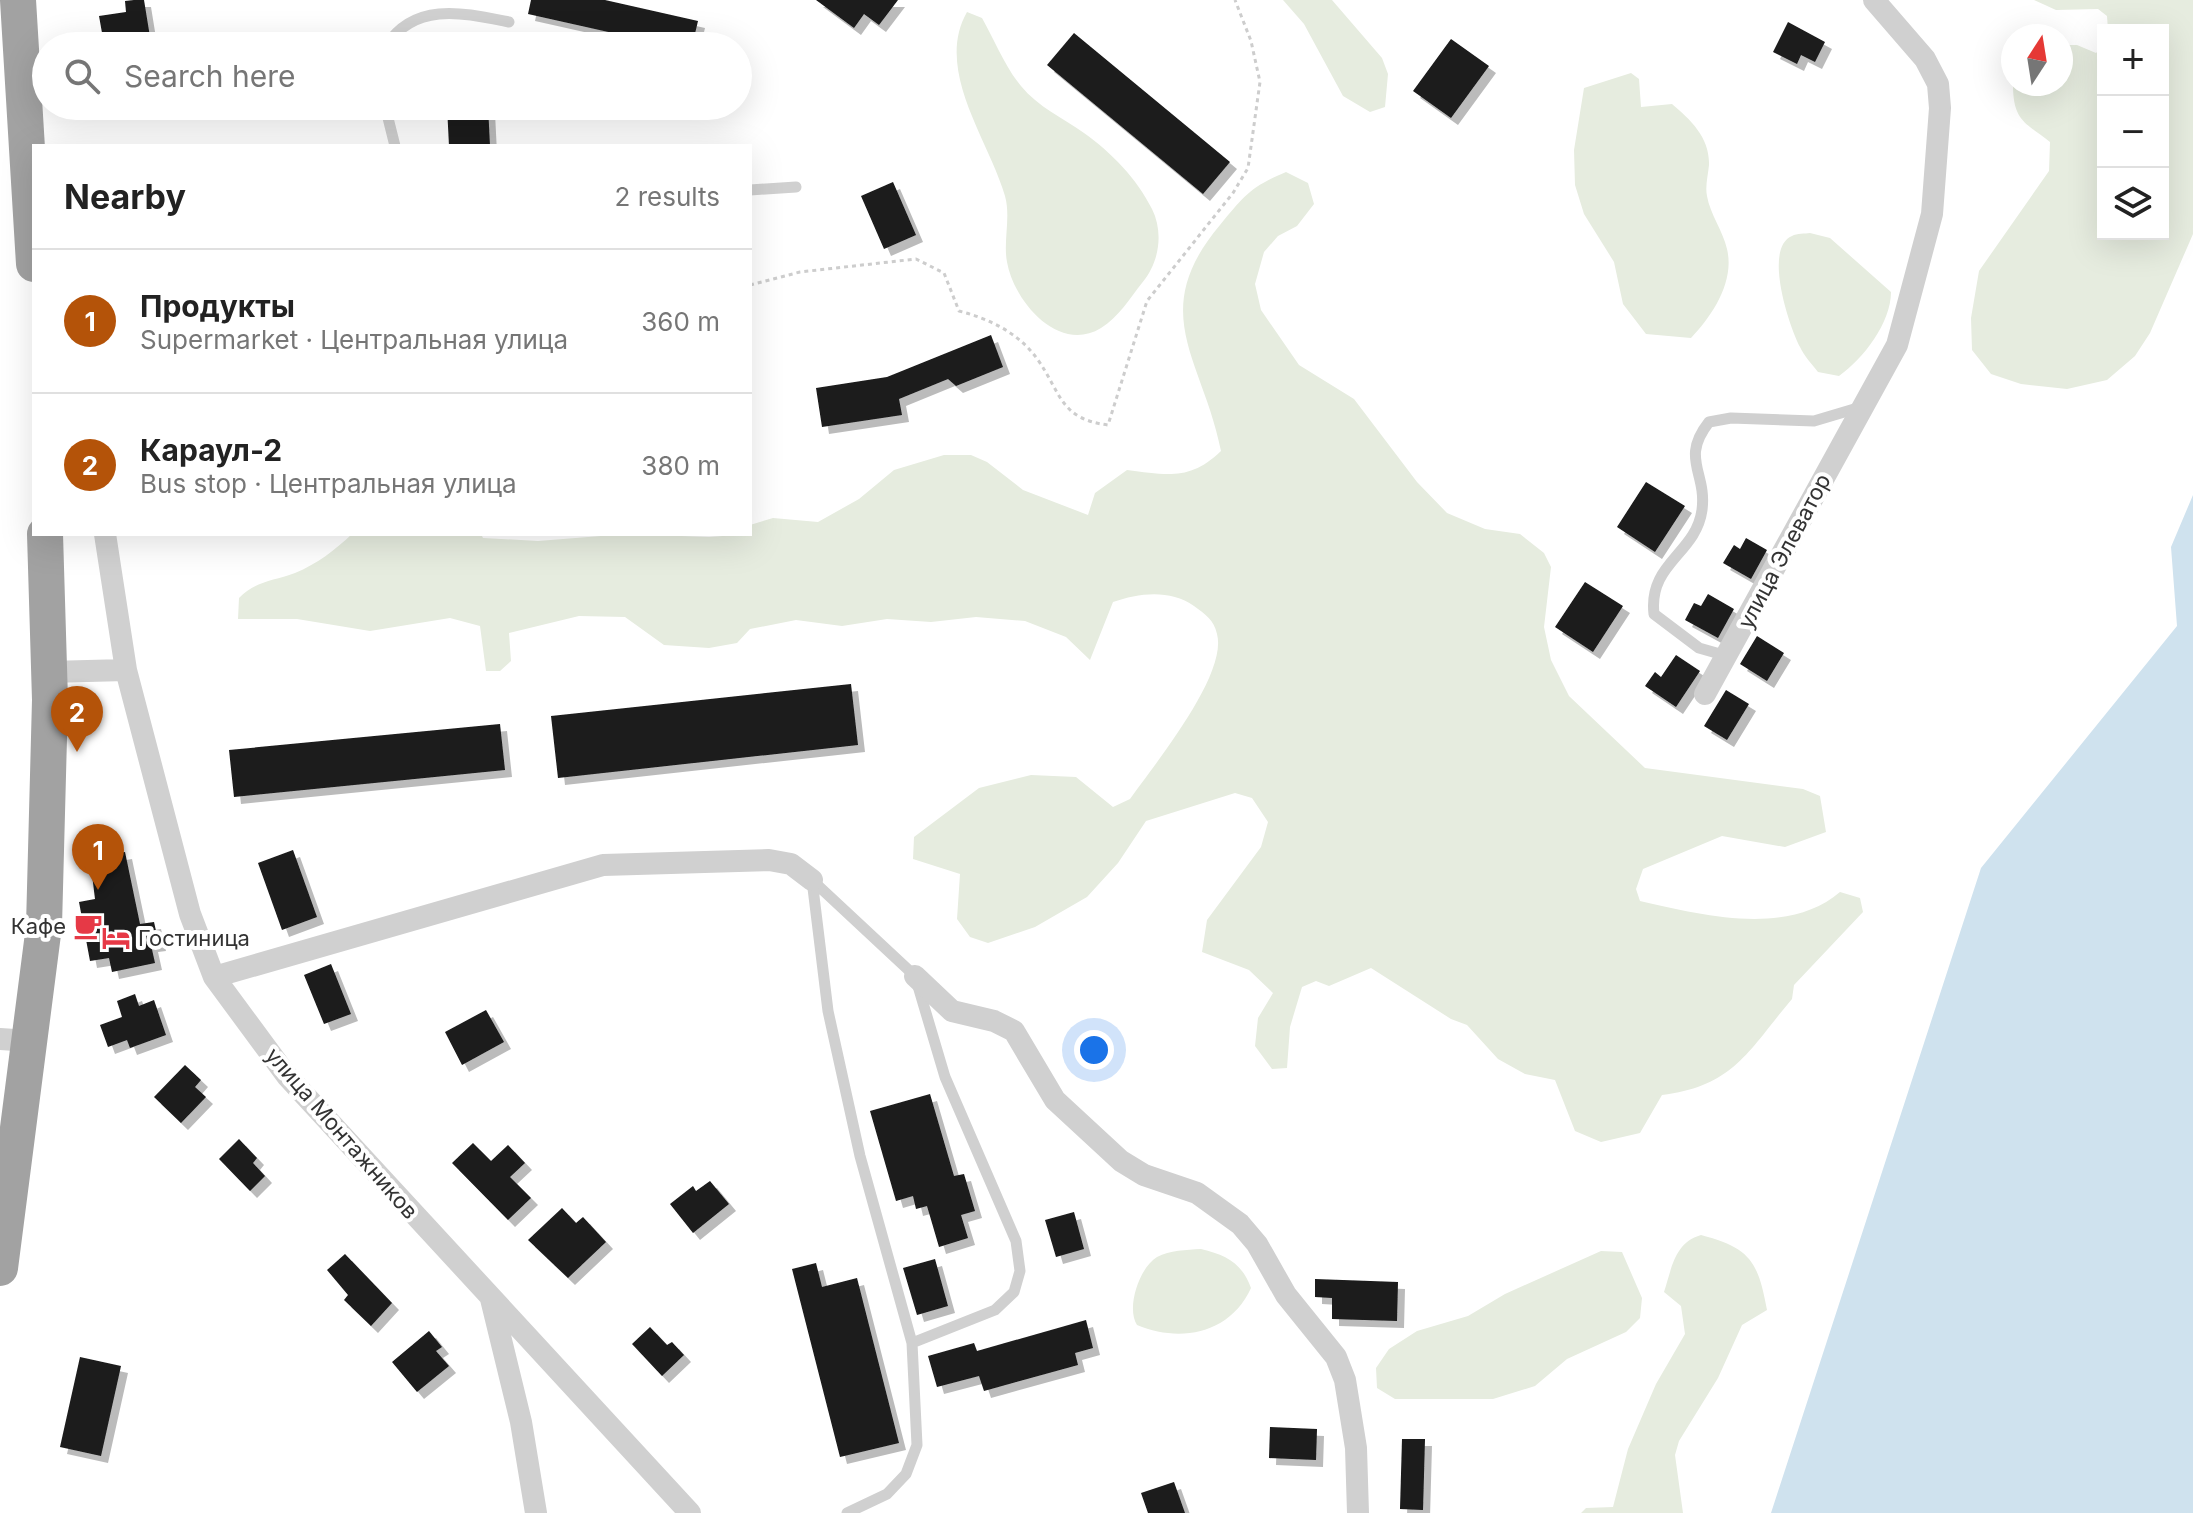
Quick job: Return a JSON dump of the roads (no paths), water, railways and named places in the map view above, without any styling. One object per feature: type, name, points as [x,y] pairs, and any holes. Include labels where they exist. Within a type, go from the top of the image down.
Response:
[{"type":"highway","points":[[18,0],[32,174]]},
{"type":"highway","points":[[0,1268],[15,1040],[44,926],[49,672],[45,536]]},
{"type":"street","name":"улица Элеватор","points":[[1705,694],[1897,345],[1932,214],[1940,108],[1938,84],[1925,59],[1874,0]]},
{"type":"street","name":"улица Монтажников","points":[[105,536],[126,670],[190,914],[214,977],[287,1076],[690,1513]]},
{"type":"street","points":[[49,672],[126,670]]},
{"type":"street","points":[[214,977],[603,865],[769,860],[791,864],[812,880]]},
{"type":"street","points":[[915,976],[952,1011],[994,1021],[1014,1031],[1055,1100],[1121,1161],[1144,1175],[1197,1193],[1240,1224],[1257,1244],[1286,1295],[1336,1357],[1352,1405],[1358,1513]]},
{"type":"street","points":[[491,1298],[521,1422],[536,1513]]},
{"type":"lane","points":[[397,32],[421,16],[456,11],[509,22]]},
{"type":"lane","points":[[388,120],[394,144]]},
{"type":"lane","points":[[752,190],[796,187]]},
{"type":"lane","points":[[1727,656],[1699,648],[1654,614],[1652,593],[1661,574],[1695,532],[1702,509],[1693,453],[1697,437],[1709,422],[1731,418],[1814,421],[1861,407]]},
{"type":"lane","points":[[812,880],[915,976],[945,1077],[1016,1241],[1020,1271],[1014,1292],[995,1310],[912,1343]]},
{"type":"lane","points":[[812,880],[828,1011],[860,1156],[912,1343],[917,1445],[906,1474],[887,1494],[847,1513]]},
{"type":"water","points":[[2193,495],[2193,1513],[1771,1513],[1981,868],[2177,626],[2171,547]]},
{"type":"place","name":"Караул-2","points":[[77,752]]},
{"type":"place","name":"Продукты","points":[[98,890]]},
{"type":"place","name":"Кафе","points":[[88,926]]},
{"type":"place","name":"Гостиница","points":[[116,938]]}]
